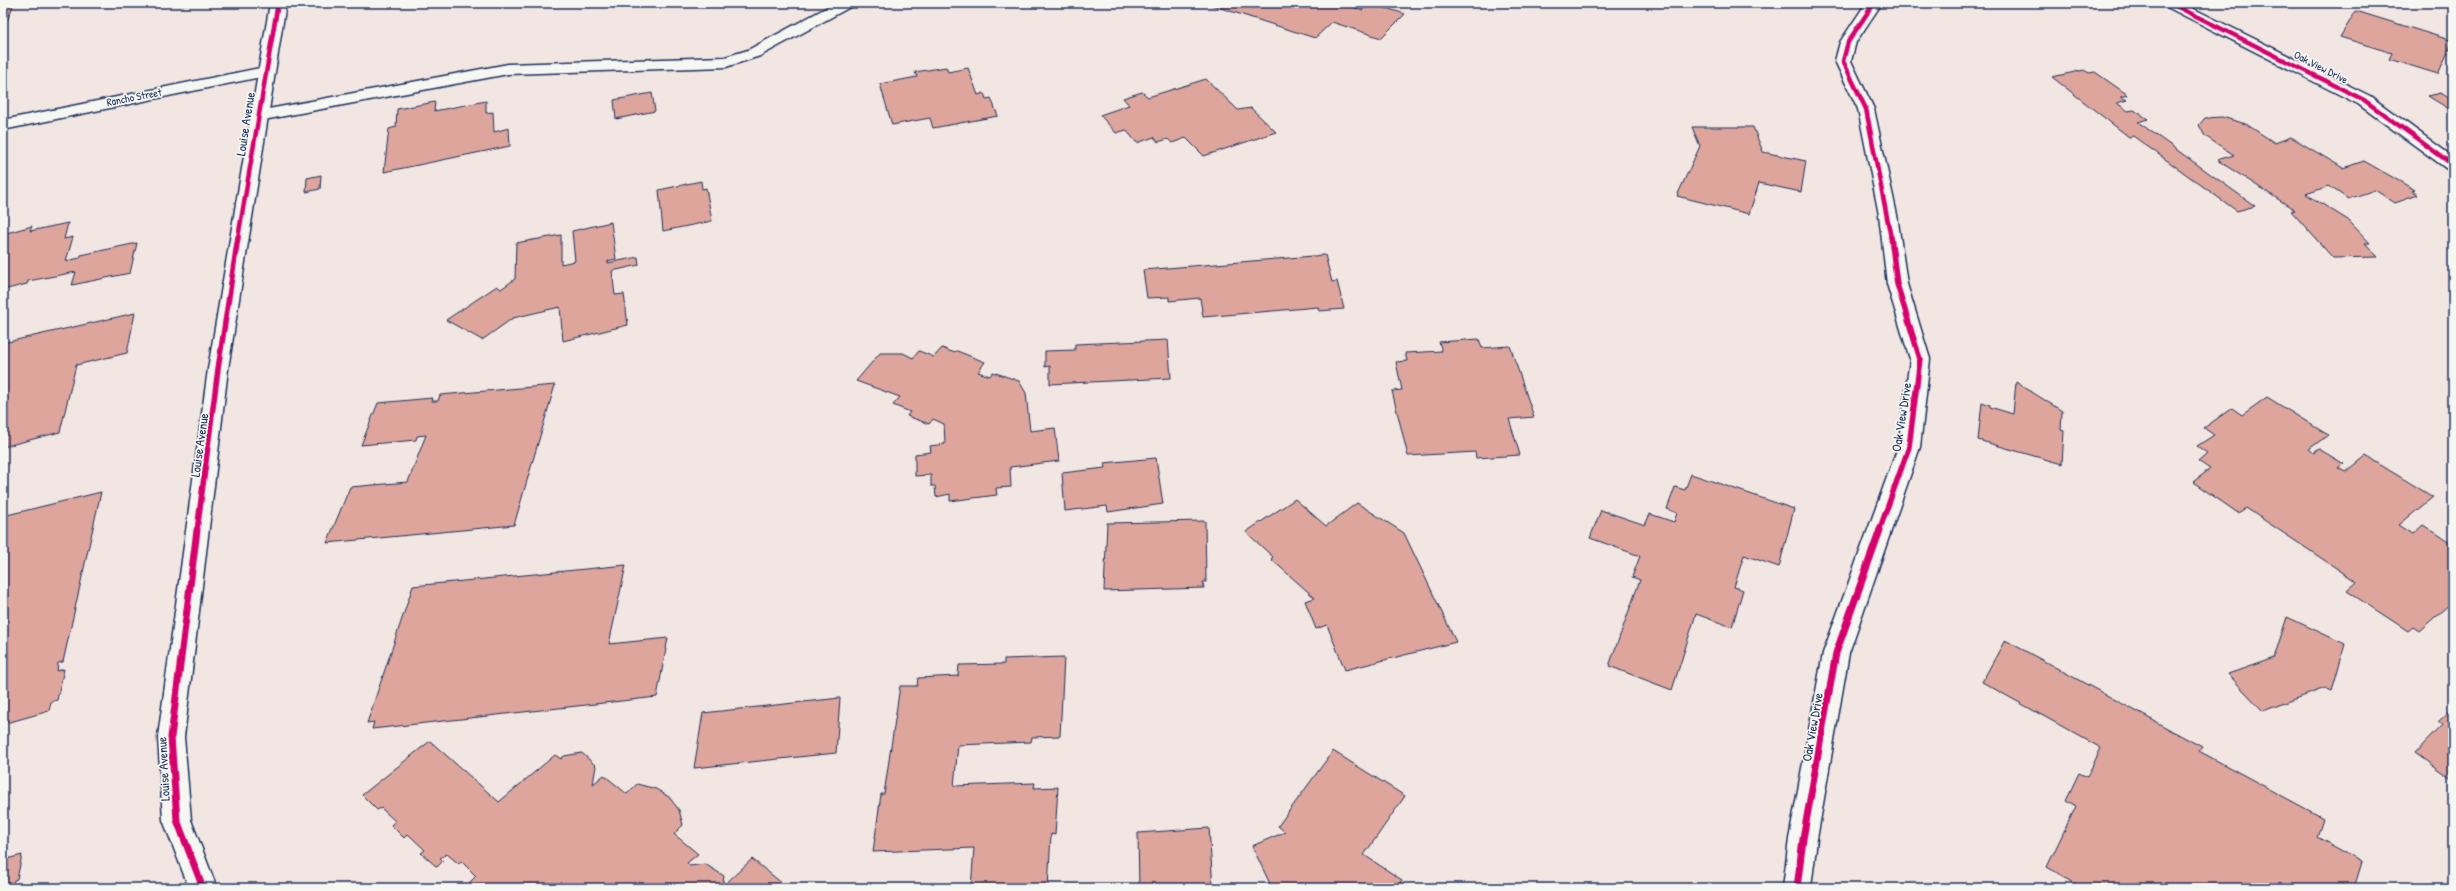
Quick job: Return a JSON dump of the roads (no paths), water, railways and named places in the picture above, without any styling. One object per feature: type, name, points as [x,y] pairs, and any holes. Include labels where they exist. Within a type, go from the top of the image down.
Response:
[{"type":"street","name":"Louise Avenue","points":[[203,888],[177,820],[171,737],[218,369],[265,72],[278,3]]},
{"type":"street","points":[[258,116],[508,69],[726,62],[754,53],[847,3]]},
{"type":"street","name":"Oak View Drive","points":[[1797,888],[1836,653],[1909,447],[1920,359],[1897,284],[1888,215],[1866,109],[1843,61],[1848,42],[1874,3]]},
{"type":"street","name":"Oak View Drive","points":[[2170,3],[2364,100],[2453,165]]},
{"type":"street","name":"Rancho Street","points":[[3,125],[265,72]]}]
